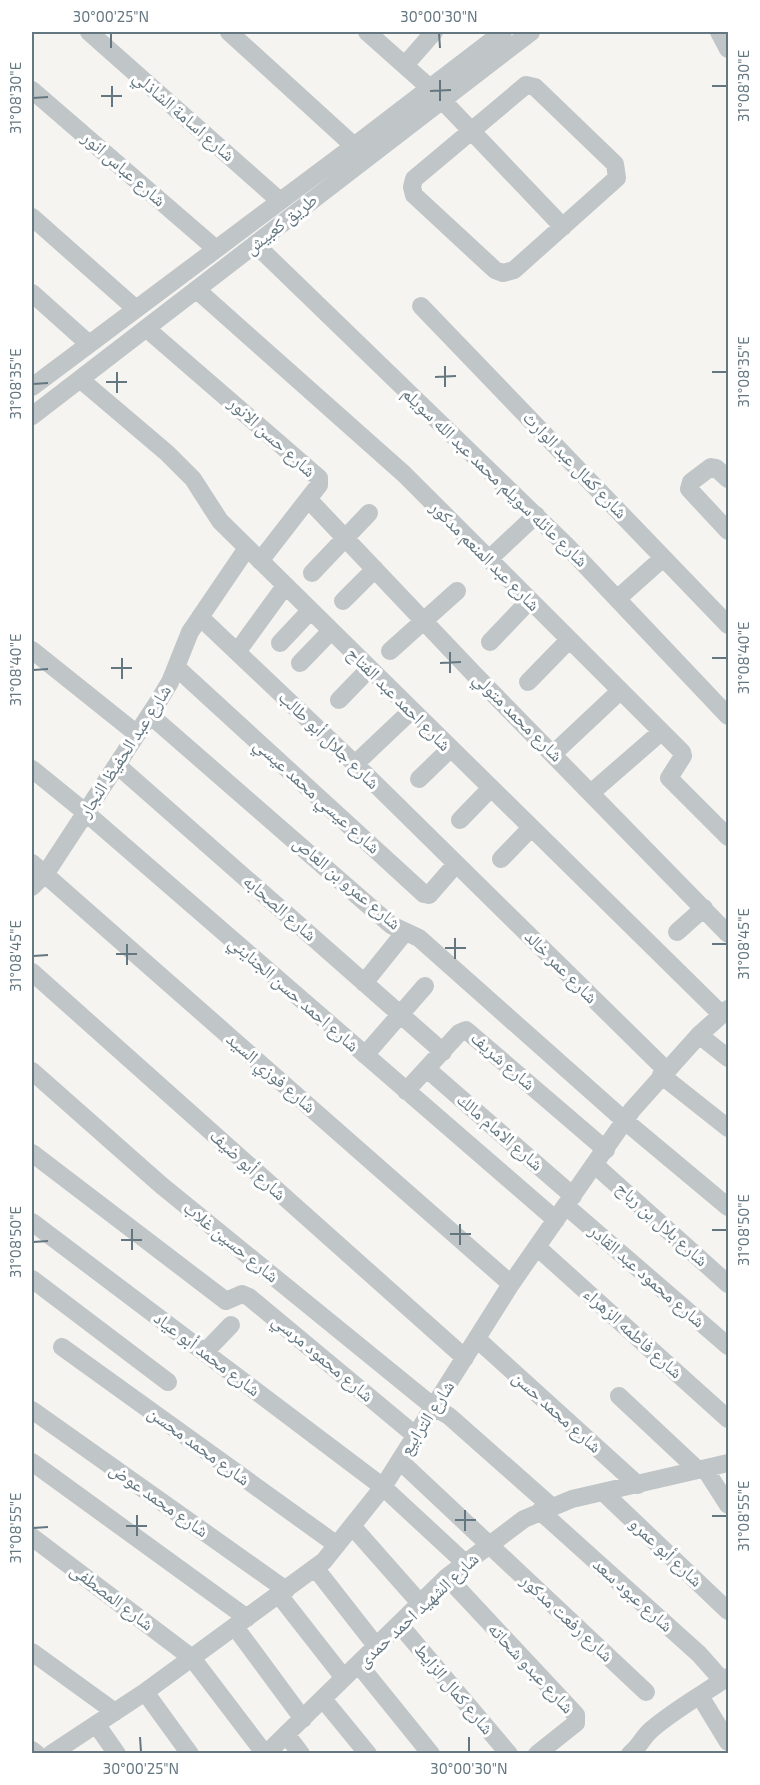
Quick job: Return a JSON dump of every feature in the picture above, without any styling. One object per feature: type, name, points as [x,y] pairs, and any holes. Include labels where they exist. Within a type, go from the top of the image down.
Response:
[{"type":"street","name":"شارع اسامة الشاذلي","points":[[88,32],[280,201]]},
{"type":"street","points":[[229,32],[354,146]]},
{"type":"street","points":[[367,32],[436,93],[563,227]]},
{"type":"street","points":[[405,65],[434,32]]},
{"type":"street","name":"طريق كعبيش","points":[[32,416],[255,244],[436,93],[503,32]]},
{"type":"street","name":"طريق كعبيش","points":[[32,387],[354,146],[531,32]]},
{"type":"street","points":[[719,32],[729,50]]},
{"type":"street","points":[[526,85],[535,87],[615,164],[617,178],[514,270],[503,273],[495,270],[414,195],[412,187],[414,179],[471,130],[517,90],[526,85]]},
{"type":"street","name":"شارع عباس انور","points":[[32,90],[216,249]]},
{"type":"street","points":[[32,217],[136,309]]},
{"type":"street","name":"شارع عائله سويلم محمد عبد الله سويلم","points":[[255,244],[536,515],[729,716]]},
{"type":"street","name":"شارع عبد المنعم مدكور","points":[[197,290],[404,474],[661,732],[682,754],[669,775],[671,780],[729,837]]},
{"type":"street","points":[[32,293],[89,344]]},
{"type":"street","name":"شارع كمال عبد الوارث","points":[[421,306],[729,625]]},
{"type":"street","points":[[114,326],[129,343]]},
{"type":"street","name":"شارع حسن الانور","points":[[147,329],[317,475],[320,482],[309,499],[260,561]]},
{"type":"street","name":"شارع احمد عبد الفتاح","points":[[81,380],[167,453],[193,479],[220,521],[530,828],[725,1011]]},
{"type":"street","points":[[729,479],[716,468],[711,467],[692,482],[691,492],[729,531]]},
{"type":"street","name":"شارع محمد متولي","points":[[309,499],[424,621],[729,933]]},
{"type":"street","points":[[312,573],[369,513]]},
{"type":"street","points":[[489,559],[536,515]]},
{"type":"street","name":"شارع عبد الحفيظ النجار","points":[[32,887],[39,868],[85,812],[138,734],[176,667],[190,632],[247,548]]},
{"type":"street","points":[[617,599],[663,558]]},
{"type":"street","points":[[343,601],[375,569]]},
{"type":"street","points":[[237,652],[285,586]]},
{"type":"street","points":[[390,651],[457,591]]},
{"type":"street","points":[[490,642],[530,600]]},
{"type":"street","points":[[280,644],[310,611]]},
{"type":"street","name":"شارع جلال أبو طالب","points":[[200,617],[355,764],[456,864]]},
{"type":"street","points":[[300,663],[331,631]]},
{"type":"street","points":[[528,681],[569,640]]},
{"type":"street","points":[[32,650],[138,734]]},
{"type":"street","name":"شارع عيسي محمد عيسي","points":[[176,667],[424,894],[429,895],[456,864]]},
{"type":"street","points":[[339,700],[369,669]]},
{"type":"street","points":[[554,753],[620,691]]},
{"type":"street","points":[[355,764],[411,711]]},
{"type":"street","name":"شارع عمرو بن العاص","points":[[150,715],[391,925],[419,938],[625,1121],[729,1207]]},
{"type":"street","points":[[592,792],[661,732]]},
{"type":"street","points":[[419,778],[450,749]]},
{"type":"street","name":"شارع الصحابه","points":[[117,765],[443,1052]]},
{"type":"street","name":"شارع احمد حسن الجنايني","points":[[32,769],[85,812],[406,1091],[565,1207]]},
{"type":"street","points":[[460,820],[490,789]]},
{"type":"street","points":[[501,859],[530,828]]},
{"type":"street","name":"شارع عمر خالد","points":[[456,864],[664,1073],[729,1128]]},
{"type":"street","name":"شارع فوزي السيد","points":[[39,868],[510,1284]]},
{"type":"street","points":[[677,932],[704,908]]},
{"type":"street","points":[[364,983],[405,932]]},
{"type":"street","name":"شارع أبو ضيف","points":[[32,972],[465,1358]]},
{"type":"street","points":[[365,1055],[425,986]]},
{"type":"street","name":"شارع الترابيع","points":[[49,1753],[145,1692],[316,1569],[383,1486],[435,1408],[510,1284],[625,1121],[664,1073],[725,1011]]},
{"type":"street","name":"شارع شريف","points":[[406,1091],[461,1031],[470,1031],[600,1158]]},
{"type":"street","points":[[699,1035],[729,1058]]},
{"type":"street","name":"شارع الامام مالك","points":[[428,1069],[565,1207]]},
{"type":"street","name":"شارع حسين غلاب","points":[[32,1071],[161,1185],[435,1408],[449,1416],[546,1509]]},
{"type":"street","name":"شارع محمود مرسي","points":[[32,1153],[226,1301],[242,1294],[249,1297],[416,1436]]},
{"type":"street","name":"شارع بلال بن رباح","points":[[600,1158],[729,1284]]},
{"type":"street","name":"شارع محمود عبد القادر","points":[[565,1207],[729,1346]]},
{"type":"street","name":"شارع محمد أبو عياد","points":[[32,1222],[383,1486],[465,1563]]},
{"type":"street","name":"شارع فاطمه الزهراء","points":[[537,1247],[729,1419]]},
{"type":"street","points":[[34,1286],[168,1382]]},
{"type":"street","points":[[205,1352],[231,1325]]},
{"type":"street","name":"شارع محمد حسن","points":[[477,1339],[638,1485]]},
{"type":"street","name":"شارع محمد محسن","points":[[62,1347],[337,1545]]},
{"type":"street","points":[[619,1396],[702,1469],[729,1505]]},
{"type":"street","name":"شارع محمد عوض","points":[[32,1410],[282,1592],[344,1678]]},
{"type":"street","name":"شارع رفعت مدكور","points":[[400,1461],[646,1692]]},
{"type":"street","points":[[32,1462],[241,1623],[303,1719]]},
{"type":"street","name":"شارع الشهيد احمد حمدى","points":[[265,1754],[447,1577],[489,1544],[546,1509],[603,1492],[729,1463]]},
{"type":"street","name":"شارع أبو عمرو","points":[[603,1492],[729,1611]]},
{"type":"street","name":"شارع عبود سعد","points":[[546,1509],[726,1679]]},
{"type":"street","points":[[352,1526],[420,1603]]},
{"type":"street","name":"شارع المصطفى","points":[[32,1537],[192,1658],[265,1754]]},
{"type":"street","points":[[316,1569],[377,1647]]},
{"type":"street","name":"شارع عبدو شحاته","points":[[447,1577],[576,1715],[576,1723],[537,1754]]},
{"type":"street","name":"شارع كمال الزايط","points":[[399,1624],[509,1754]]},
{"type":"street","points":[[32,1652],[115,1712]]},
{"type":"street","points":[[359,1665],[431,1754]]},
{"type":"street","points":[[640,1750],[650,1731],[726,1679]]},
{"type":"street","points":[[145,1692],[190,1754]]},
{"type":"street","points":[[700,1696],[729,1742]]},
{"type":"street","points":[[323,1699],[368,1754]]},
{"type":"street","points":[[96,1724],[117,1754]]},
{"type":"street","points":[[286,1734],[301,1754]]},
{"type":"street","points":[[32,1750],[49,1753]]}]
